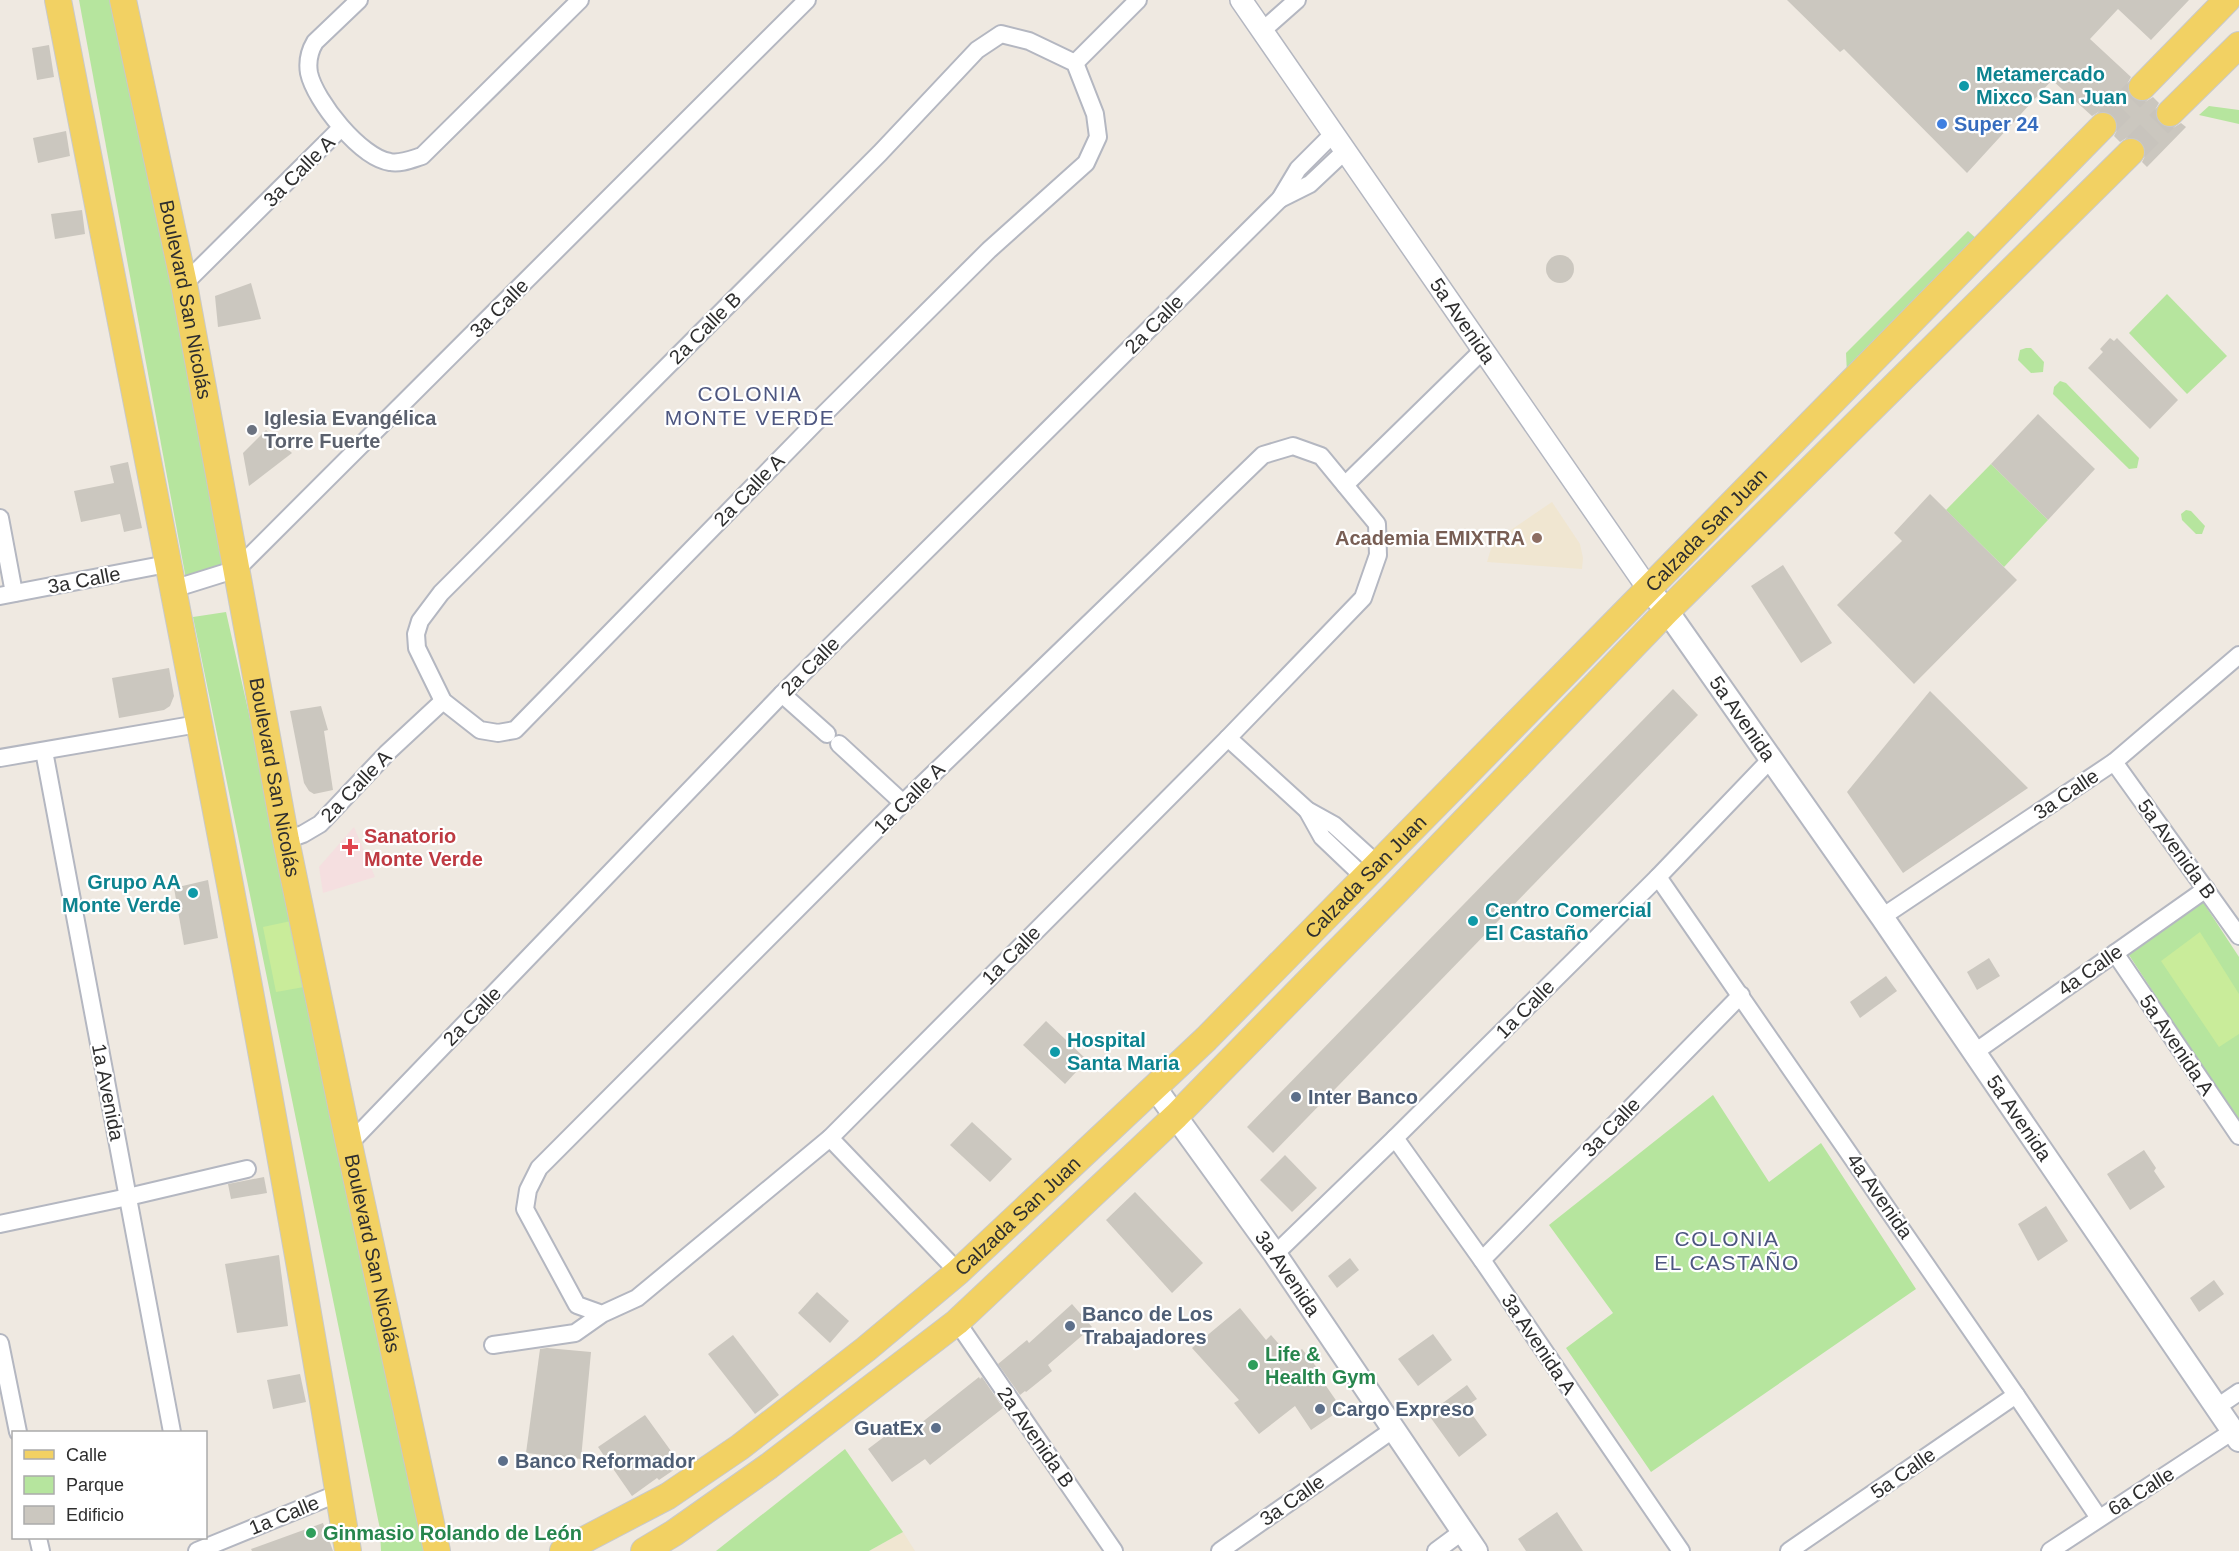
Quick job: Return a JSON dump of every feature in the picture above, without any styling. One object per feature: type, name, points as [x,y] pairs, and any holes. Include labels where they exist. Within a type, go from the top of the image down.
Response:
[{"type":"main road","points":[[58,0],[283,1167],[348,1551]]},
{"type":"main road","name":"Boulevard San Nicolás","points":[[123,0],[184,284],[286,840],[437,1551]]},
{"type":"main road","points":[[2142,87],[2228,0]]},
{"type":"main road","points":[[2170,113],[2239,45]]},
{"type":"main road","name":"Calzada San Juan","points":[[563,1551],[669,1496],[740,1447],[866,1349],[958,1272],[1206,1039],[2103,126]]},
{"type":"main road","name":"Calzada San Juan","points":[[644,1551],[674,1533],[769,1466],[957,1322],[1176,1116],[1393,896],[1667,611],[2131,152]]},
{"type":"main road","name":"5a Avenida","points":[[1649,590],[1667,611],[1882,917],[2236,1435]]},
{"type":"main road","name":"3a Avenida","points":[[1155,1088],[1275,1254],[1476,1551]]},
{"type":"main road","points":[[423,1551],[431,1525]]},
{"type":"street","points":[[341,128],[312,85],[308,61],[315,42],[359,0]]},
{"type":"street","name":"3a Calle A","points":[[184,284],[341,128],[367,153],[381,160],[391,163],[422,156],[580,0]]},
{"type":"street","name":"3a Calle","points":[[173,589],[237,569],[807,0]]},
{"type":"street","points":[[1075,63],[1138,0]]},
{"type":"street","name":"5a Avenida","points":[[1241,0],[1649,590]]},
{"type":"street","points":[[1262,31],[1297,0]]},
{"type":"street","name":"2a Calle B","points":[[443,701],[417,648],[416,634],[420,621],[441,593],[880,153],[977,50],[1001,34],[1029,41],[1075,63]]},
{"type":"street","name":"2a Calle A","points":[[286,840],[303,834],[320,824],[387,753],[443,701],[480,730],[498,733],[515,730],[776,462],[989,250],[1086,163],[1098,137],[1095,114],[1075,63]]},
{"type":"street","name":"2a Calle","points":[[349,1144],[782,694],[1280,198],[1298,169],[1339,143]]},
{"type":"street","points":[[1345,485],[1483,350]]},
{"type":"street","name":"1a Calle A","points":[[602,1314],[577,1305],[525,1209],[528,1190],[539,1168],[903,804],[1263,455],[1293,446],[1321,456],[1345,485]]},
{"type":"street","name":"1a Calle","points":[[493,1345],[575,1333],[602,1314],[637,1298],[830,1138],[1228,738],[1363,598],[1378,555],[1377,524],[1345,485]]},
{"type":"street","points":[[0,518],[7,594]]},
{"type":"street","name":"3a Calle","points":[[7,594],[167,564]]},
{"type":"street","name":"3a Calle","points":[[1882,917],[2114,762],[2238,657]]},
{"type":"street","points":[[782,694],[903,804]]},
{"type":"street","points":[[0,758],[198,724]]},
{"type":"street","points":[[1228,738],[1307,810],[1334,825],[1371,871]]},
{"type":"street","name":"1a Avenida","points":[[44,751],[172,1431]]},
{"type":"street","name":"1a Calle","points":[[1275,1254],[1658,877],[1771,759]]},
{"type":"street","name":"5a Avenida B","points":[[2114,762],[2239,936]]},
{"type":"street","name":"4a Avenida","points":[[1658,877],[2016,1395],[2098,1518]]},
{"type":"street","name":"4a Calle","points":[[1975,1052],[2206,889]]},
{"type":"street","name":"5a Avenida A","points":[[2115,953],[2239,1136]]},
{"type":"street","name":"3a Calle","points":[[1482,1260],[1741,995]]},
{"type":"street","points":[[830,1138],[958,1272]]},
{"type":"street","name":"3a Avenida A","points":[[1395,1138],[1482,1260],[1681,1551]]},
{"type":"street","points":[[0,1224],[247,1169]]},
{"type":"street","name":"2a Avenida B","points":[[957,1322],[1114,1551]]},
{"type":"street","points":[[0,1343],[18,1431]]},
{"type":"street","points":[[2217,1407],[2239,1392]]},
{"type":"street","name":"5a Calle","points":[[1789,1551],[2016,1395]]},
{"type":"street","name":"3a Calle","points":[[1220,1551],[1394,1429]]},
{"type":"street","name":"6a Calle","points":[[2050,1551],[2098,1518],[2236,1435]]},
{"type":"street","name":"1a Calle","points":[[196,1551],[339,1493]]},
{"type":"street","points":[[1436,1551],[1462,1531]]},
{"type":"shaded area","name":"Academia EMIXTRA","points":[[1552,502],[1580,544],[1583,558],[1582,569],[1487,562],[1493,542]]},
{"type":"shaded area","name":"Sanatorio Monte Verde","points":[[354,827],[375,877],[323,893],[319,867]]},
{"type":"shaded area","points":[[903,1532],[915,1551],[869,1551]]},
{"type":"green space","points":[[79,0],[118,0],[228,580],[188,590]]},
{"type":"green space","points":[[2209,106],[2239,110],[2239,124],[2199,115]]},
{"type":"green space","points":[[1968,231],[1979,241],[1847,374],[1846,353]]},
{"type":"green space","points":[[2167,294],[2227,356],[2187,394],[2129,333]]},
{"type":"green space","points":[[2031,348],[2044,362],[2043,372],[2031,373],[2018,360],[2020,350]]},
{"type":"green space","points":[[2060,381],[2066,383],[2139,458],[2137,468],[2129,469],[2053,394],[2054,387]]},
{"type":"green space","points":[[1991,464],[2048,520],[2004,567],[1946,510]]},
{"type":"green space","points":[[2186,510],[2191,511],[2205,526],[2202,534],[2196,534],[2182,520],[2181,514]]},
{"type":"green space","points":[[226,612],[438,1551],[381,1551],[380,1529],[193,617]]},
{"type":"green space","points":[[2203,902],[2239,957],[2239,1123],[2127,952]]},
{"type":"green space","points":[[291,921],[304,987],[276,992],[263,927]]},
{"type":"green space","points":[[2200,932],[2239,994],[2239,1034],[2219,1047],[2161,961]]},
{"type":"green space","points":[[1713,1095],[1769,1182],[1821,1143],[1916,1289],[1651,1472],[1566,1348],[1613,1313],[1549,1225]]},
{"type":"green space","points":[[845,1449],[903,1532],[869,1551],[716,1551]]},
{"type":"building","name":"Metamercado Mixco San Juan","points":[[1787,0],[2189,0],[2151,40],[2118,9],[2090,39],[2131,77],[2127,90],[2132,98],[2145,102],[2153,97],[2159,103],[2155,116],[2160,124],[2173,128],[2181,123],[2186,127],[2147,167],[2142,162],[2146,149],[2141,141],[2128,137],[2120,142],[2114,136],[2118,123],[2113,115],[2100,111],[2092,116],[2052,80],[1967,173],[1844,49],[1840,52]]},
{"type":"building","points":[[49,45],[54,77],[37,80],[32,48]]},
{"type":"building","points":[[66,131],[70,156],[38,163],[33,138]]},
{"type":"building","points":[[82,210],[85,234],[55,239],[51,214]]},
{"type":"building","points":[[1560,255],[1570,259],[1574,269],[1570,279],[1560,283],[1550,279],[1546,269],[1550,259]]},
{"type":"building","points":[[251,283],[261,319],[218,327],[215,296]]},
{"type":"building","points":[[2110,338],[2114,341],[2117,338],[2178,400],[2150,429],[2088,368],[2103,352],[2100,349]]},
{"type":"building","points":[[2038,414],[2095,469],[2048,520],[1991,464]]},
{"type":"building","points":[[266,430],[292,453],[249,486],[243,453]]},
{"type":"building","points":[[128,462],[142,528],[124,532],[120,514],[81,522],[74,491],[114,483],[110,466]]},
{"type":"building","points":[[1930,494],[2017,580],[1914,684],[1837,605],[1902,541],[1894,533]]},
{"type":"building","points":[[1783,565],[1832,643],[1801,663],[1751,586]]},
{"type":"building","points":[[169,668],[174,696],[170,706],[164,710],[119,718],[112,678]]},
{"type":"building","name":"Centro Comercial El Castaño","points":[[1673,689],[1698,715],[1273,1153],[1247,1127]]},
{"type":"building","points":[[1930,691],[2028,788],[1903,873],[1847,792]]},
{"type":"building","points":[[321,706],[328,730],[324,731],[333,790],[314,794],[304,783],[290,711]]},
{"type":"building","points":[[208,880],[218,938],[184,945],[174,888]]},
{"type":"building","points":[[1989,958],[2000,976],[1977,990],[1967,972]]},
{"type":"building","points":[[1886,976],[1897,991],[1860,1018],[1850,1002]]},
{"type":"building","name":"Hospital Santa Maria","points":[[1046,1021],[1087,1060],[1065,1084],[1023,1045]]},
{"type":"building","points":[[972,1122],[1012,1159],[990,1182],[950,1145]]},
{"type":"building","points":[[2144,1150],[2165,1187],[2130,1210],[2107,1174]]},
{"type":"building","points":[[1285,1155],[1317,1188],[1292,1212],[1260,1180]]},
{"type":"building","points":[[264,1177],[267,1193],[231,1199],[228,1184]]},
{"type":"building","points":[[1135,1192],[1203,1263],[1172,1293],[1106,1220]]},
{"type":"building","points":[[2046,1206],[2068,1241],[2038,1261],[2018,1224]]},
{"type":"building","points":[[279,1255],[288,1326],[237,1333],[225,1264]]},
{"type":"building","points":[[1350,1258],[1359,1270],[1337,1288],[1328,1276]]},
{"type":"building","points":[[2214,1280],[2224,1294],[2199,1312],[2190,1298]]},
{"type":"building","points":[[817,1292],[849,1321],[830,1343],[798,1313]]},
{"type":"building","points":[[1072,1304],[1092,1327],[1048,1365],[1052,1371],[1020,1395],[998,1364],[1027,1340],[1029,1343]]},
{"type":"building","points":[[1240,1308],[1266,1340],[1271,1335],[1291,1358],[1302,1349],[1327,1380],[1324,1383],[1342,1409],[1311,1430],[1295,1406],[1259,1434],[1234,1403],[1239,1400],[1192,1348]]},
{"type":"building","points":[[1433,1334],[1452,1360],[1418,1386],[1398,1359]]},
{"type":"building","points":[[733,1335],[779,1395],[755,1414],[708,1354]]},
{"type":"building","points":[[540,1349],[591,1352],[581,1459],[526,1453]]},
{"type":"building","points":[[300,1374],[306,1402],[273,1409],[267,1380]]},
{"type":"building","points":[[979,1377],[980,1379],[982,1377],[1003,1408],[930,1465],[925,1459],[892,1482],[868,1449],[901,1424],[906,1435]]},
{"type":"building","points":[[1467,1385],[1477,1399],[1466,1406],[1487,1435],[1459,1457],[1428,1414]]},
{"type":"building","points":[[645,1415],[681,1465],[659,1480],[657,1478],[632,1496],[598,1447]]},
{"type":"building","points":[[1557,1512],[1583,1551],[1526,1551],[1518,1539]]},
{"type":"building","name":"Ginmasio Rolando de León","points":[[323,1523],[333,1551],[252,1551],[251,1549]]},
{"type":"tunnel","points":[[2103,126],[2142,87]]},
{"type":"tunnel","points":[[2131,152],[2170,113]]},
{"type":"place","name":"Metamercado Mixco San Juan","points":[[1964,86]]},
{"type":"place","name":"Super 24","points":[[1942,124]]},
{"type":"place","name":"Iglesia Evangélica Torre Fuerte","points":[[252,430]]},
{"type":"place","name":"Academia EMIXTRA","points":[[1537,538]]},
{"type":"place","name":"Sanatorio Monte Verde","points":[[350,847]]},
{"type":"place","name":"Grupo AA Monte Verde","points":[[193,893]]},
{"type":"place","name":"Centro Comercial El Castaño","points":[[1473,921]]},
{"type":"place","name":"Hospital Santa Maria","points":[[1055,1052]]},
{"type":"place","name":"Inter Banco","points":[[1296,1097]]},
{"type":"place","name":"Banco de Los Trabajadores","points":[[1070,1326]]},
{"type":"place","name":"Life & Health Gym","points":[[1253,1365]]},
{"type":"place","name":"Cargo Expreso","points":[[1320,1409]]},
{"type":"place","name":"GuatEx","points":[[936,1428]]},
{"type":"place","name":"Banco Reformador","points":[[503,1461]]},
{"type":"place","name":"Ginmasio Rolando de León","points":[[311,1533]]},
{"type":"district","name":"COLONIA MONTE VERDE","points":[[750,405]]},
{"type":"district","name":"COLONIA EL CASTAÑO","points":[[1727,1250]]}]
